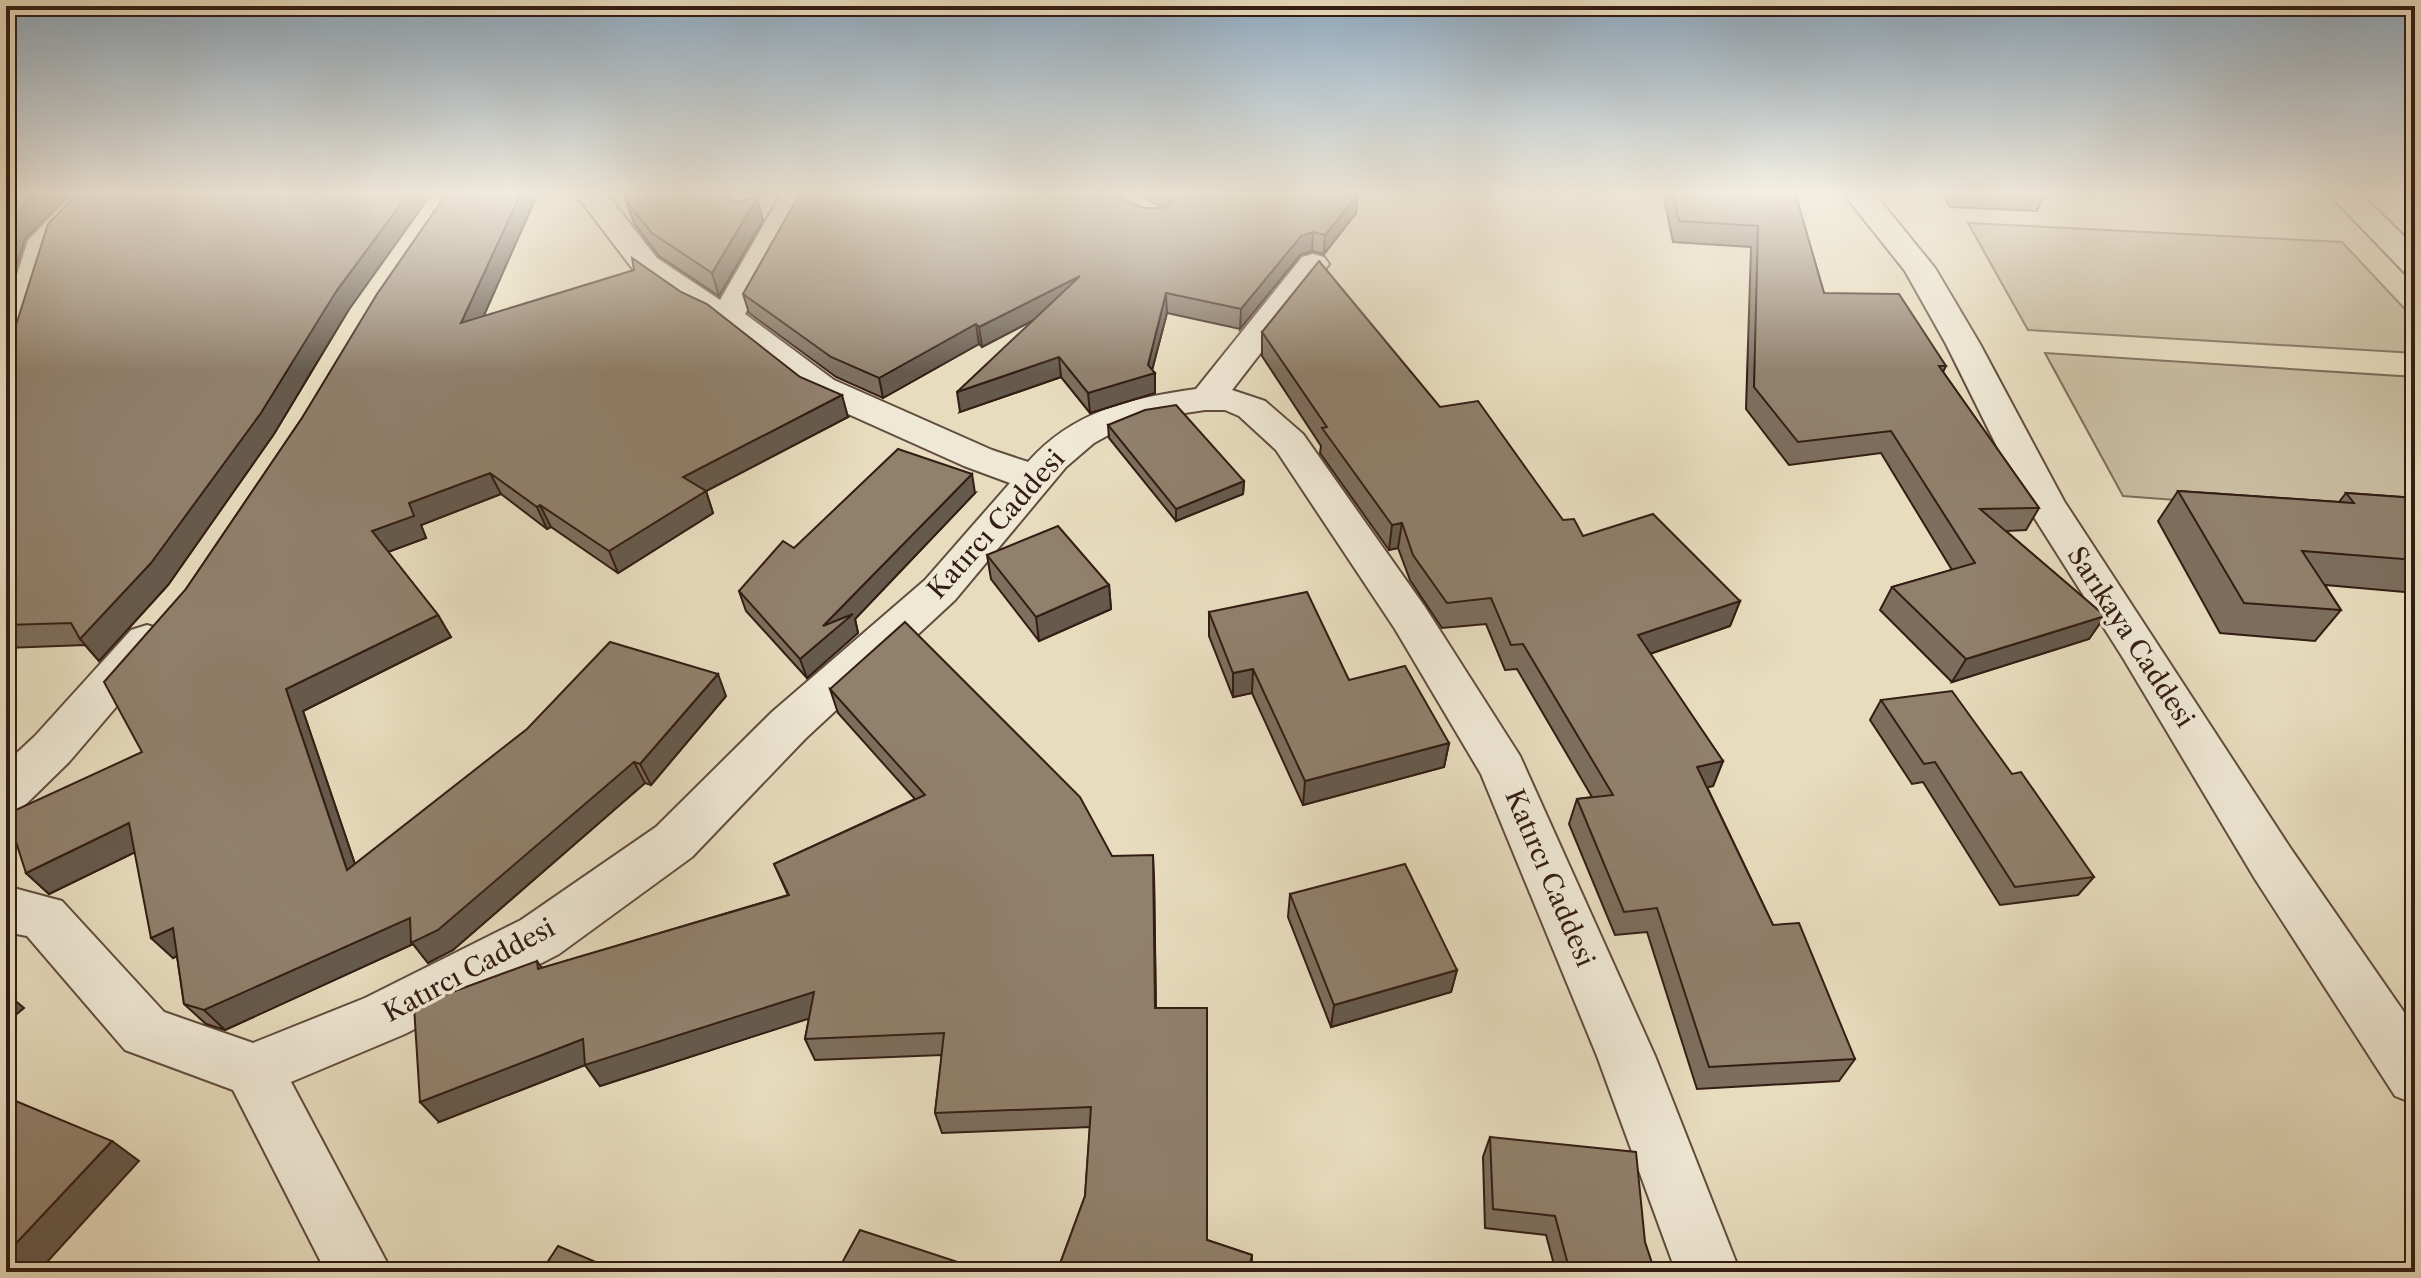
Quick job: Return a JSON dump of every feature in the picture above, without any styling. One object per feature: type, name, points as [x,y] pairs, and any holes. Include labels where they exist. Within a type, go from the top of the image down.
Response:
[{"type":"street","points":[[6,363],[40,253]]},
{"type":"street","points":[[636,253],[646,265],[702,304],[727,316],[821,388],[978,458],[1036,478]]},
{"type":"street","points":[[727,316],[763,253]]},
{"type":"street","name":"Sarıkaya Caddesi","points":[[1907,253],[1919,268],[1963,344],[2045,503],[2139,647],[2273,864],[2415,1077]]},
{"type":"street","points":[[1208,397],[1313,264]]},
{"type":"street","name":"Katırcı Caddesi","points":[[253,1070],[385,1016],[540,937],[674,842],[789,725],[940,590],[1052,459],[1098,422],[1136,408],[1208,397],[1237,402],[1272,421],[1290,442],[1410,618],[1503,769],[1626,1056],[1708,1272]]},
{"type":"street","points":[[6,793],[52,749],[175,609]]},
{"type":"street","points":[[6,909],[43,917],[145,1032],[253,1070],[360,1272]]},
{"type":"shaded area","points":[[1985,253],[2352,253],[2415,320],[2415,353],[2028,330]]},
{"type":"shaded area","points":[[2045,353],[2415,377],[2415,518],[2123,496]]},
{"type":"building","points":[[39,253],[365,253],[337,290],[261,413],[151,563],[80,639],[71,623],[6,625],[6,348],[10,344]]},
{"type":"building","points":[[406,253],[493,253],[461,323],[634,270],[632,258],[681,292],[707,304],[800,377],[842,395],[683,477],[706,491],[609,551],[540,505],[537,507],[490,473],[409,503],[414,516],[372,531],[438,615],[286,689],[347,870],[527,729],[610,642],[718,674],[640,764],[634,762],[438,930],[411,943],[410,918],[204,1010],[184,1004],[173,928],[151,938],[129,823],[26,873],[7,814],[142,752],[104,682],[186,589],[302,418]]},
{"type":"building","points":[[681,253],[724,253],[712,273]]},
{"type":"building","points":[[766,253],[1287,253],[1241,309],[1166,293],[1148,365],[1155,373],[1088,393],[1059,357],[957,392],[1080,276],[979,327],[976,324],[879,378],[831,357],[743,294]]},
{"type":"building","points":[[1757,253],[1812,253],[1824,293],[1899,294],[1946,366],[1939,366],[2039,508],[1980,509],[2105,616],[1966,659],[1892,587],[1975,563],[1891,431],[1798,442],[1754,387]]},
{"type":"building","points":[[1319,261],[1440,407],[1478,401],[1563,520],[1574,519],[1583,536],[1653,514],[1740,601],[1638,635],[1723,761],[1697,767],[1773,925],[1799,923],[1855,1059],[1709,1067],[1657,908],[1624,912],[1577,799],[1613,795],[1523,644],[1511,645],[1491,598],[1447,603],[1413,555],[1402,523],[1392,525],[1322,428],[1327,427],[1262,332]]},
{"type":"building","points":[[1176,405],[1244,481],[1176,509],[1108,425],[1145,410]]},
{"type":"building","points":[[898,449],[972,474],[823,626],[853,614],[800,659],[739,591],[783,541],[794,548]]},
{"type":"building","points":[[2178,491],[2354,503],[2346,493],[2415,498],[2415,560],[2302,551],[2341,610],[2244,603]]},
{"type":"building","points":[[1058,526],[1109,585],[1036,617],[987,555]]},
{"type":"building","points":[[1307,592],[1349,680],[1405,666],[1449,743],[1305,781],[1253,669],[1233,673],[1209,612]]},
{"type":"building","points":[[905,622],[1080,797],[1112,856],[1153,855],[1155,1008],[1207,1008],[1207,1240],[1252,1255],[1248,1272],[1057,1272],[1085,1196],[1091,1107],[935,1113],[944,1033],[805,1039],[814,992],[585,1065],[583,1039],[420,1102],[414,1006],[537,961],[538,969],[789,895],[774,864],[925,795],[830,689]]},
{"type":"building","points":[[1952,691],[2012,774],[2021,772],[2094,877],[2015,887],[1935,762],[1924,764],[1881,700]]},
{"type":"building","points":[[1405,864],[1457,970],[1334,1005],[1290,894]]},
{"type":"building","points":[[6,1097],[112,1141],[6,1254]]},
{"type":"building","points":[[1490,1137],[1636,1152],[1645,1242],[1655,1272],[1570,1272],[1555,1216],[1493,1209]]},
{"type":"building","points":[[860,1230],[988,1272],[837,1272]]},
{"type":"building","points":[[558,1246],[619,1272],[541,1272]]}]
